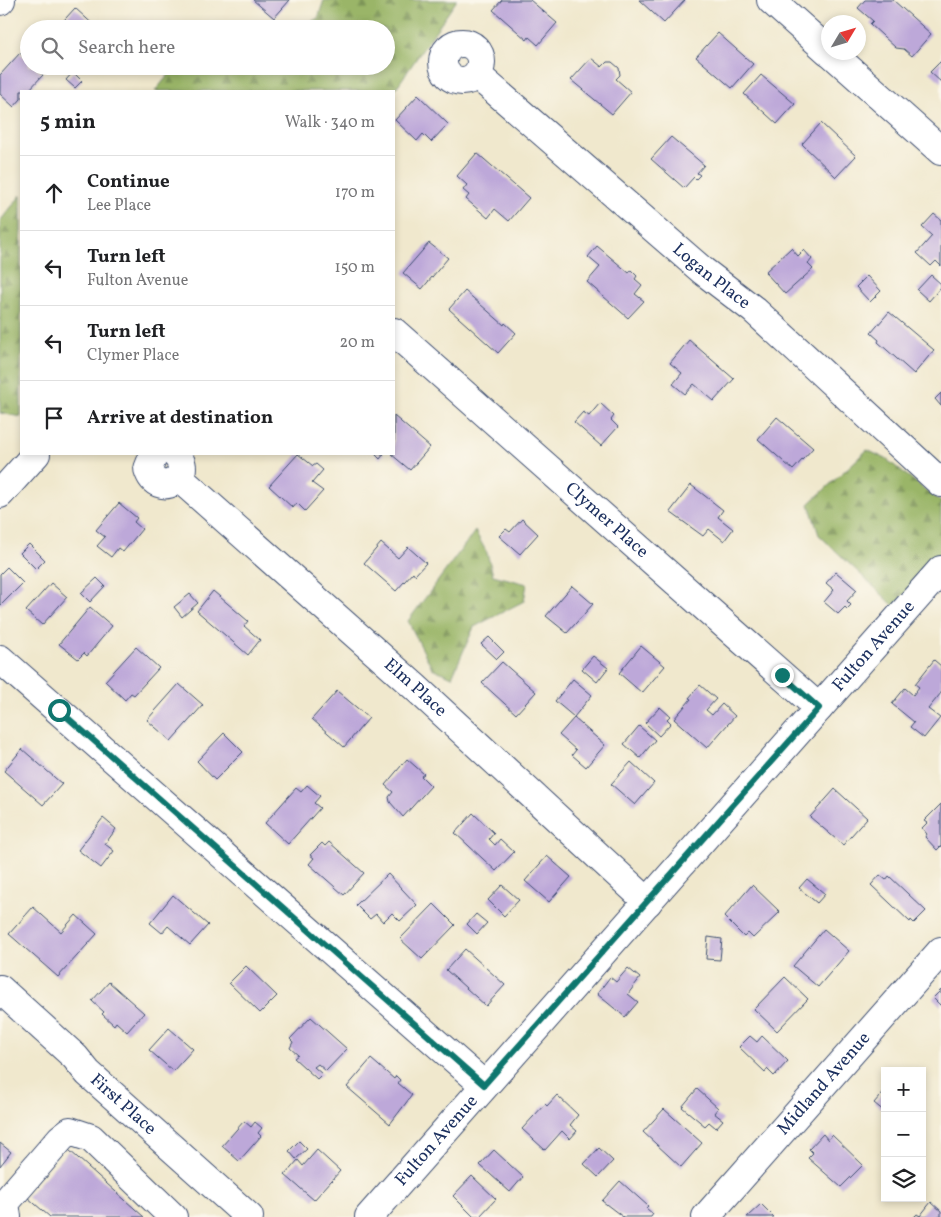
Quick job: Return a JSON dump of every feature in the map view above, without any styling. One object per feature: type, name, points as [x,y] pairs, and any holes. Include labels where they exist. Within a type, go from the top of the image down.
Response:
[{"type":"street","points":[[771,0],[821,45]]},
{"type":"street","points":[[838,60],[941,151]]},
{"type":"street","name":"Logan Place","points":[[477,75],[703,271],[754,310],[941,483]]},
{"type":"street","name":"Clymer Place","points":[[395,333],[819,708]]},
{"type":"street","points":[[0,494],[35,455]]},
{"type":"street","name":"Elm Place","points":[[154,455],[148,469],[153,480],[163,485],[174,482],[177,466]]},
{"type":"street","name":"Elm Place","points":[[177,466],[648,902]]},
{"type":"street","name":"Fulton Avenue","points":[[370,1217],[484,1085],[941,570]]},
{"type":"street","points":[[0,659],[484,1085]]},
{"type":"street","name":"Midland Avenue","points":[[706,1217],[941,951]]},
{"type":"street","name":"First Place","points":[[0,989],[75,1057],[88,1073],[249,1217]]},
{"type":"street","points":[[7,1217],[5,1203],[61,1138],[70,1131],[90,1138],[173,1217]]},
{"type":"green space","points":[[324,0],[457,0],[395,90],[156,90],[168,75],[395,75],[395,20],[314,20],[318,18]]},
{"type":"green space","points":[[20,196],[20,417],[0,413],[0,221]]},
{"type":"green space","points":[[867,450],[886,459],[941,502],[941,555],[894,606],[819,535],[809,504]]},
{"type":"green space","points":[[475,531],[487,553],[493,575],[527,584],[524,601],[474,627],[452,677],[432,668],[408,621]]},
{"type":"building","points":[[253,0],[290,0],[274,18]]},
{"type":"building","points":[[502,0],[530,0],[557,23],[538,45],[529,37],[527,40],[493,10]]},
{"type":"building","points":[[639,0],[685,0],[664,23]]},
{"type":"building","points":[[865,0],[893,0],[931,34],[912,56],[904,49],[896,48],[870,24],[873,21],[858,8]]},
{"type":"building","points":[[75,8],[88,20],[64,20]]},
{"type":"building","points":[[718,33],[753,64],[732,88],[696,57]]},
{"type":"building","points":[[20,53],[20,75],[43,75],[29,90],[20,90],[20,100],[14,107],[0,94],[0,75]]},
{"type":"building","points":[[591,58],[602,67],[607,62],[612,62],[619,68],[620,75],[616,79],[631,92],[612,114],[571,80]]},
{"type":"building","points":[[941,61],[941,82],[930,72]]},
{"type":"building","points":[[70,75],[76,75],[82,81],[75,88],[66,80]]},
{"type":"building","points":[[761,75],[795,104],[777,124],[744,94]]},
{"type":"building","points":[[418,95],[448,124],[431,142],[423,134],[417,141],[395,120]]},
{"type":"building","points":[[821,123],[856,156],[836,177],[802,144]]},
{"type":"building","points":[[671,137],[704,165],[697,173],[700,175],[696,179],[694,177],[684,188],[651,159]]},
{"type":"building","points":[[477,153],[529,198],[509,221],[495,209],[488,218],[466,199],[469,195],[463,190],[467,185],[457,176]]},
{"type":"building","points":[[934,214],[941,220],[941,266],[936,261],[931,266],[917,253],[932,236],[922,227]]},
{"type":"building","points":[[429,243],[448,258],[422,289],[403,273]]},
{"type":"building","points":[[597,246],[629,273],[631,270],[637,276],[635,279],[642,285],[635,294],[644,301],[628,318],[587,282],[600,267],[588,257]]},
{"type":"building","points":[[791,248],[798,256],[804,250],[812,259],[808,264],[813,269],[785,294],[765,272]]},
{"type":"building","points":[[931,275],[941,284],[941,287],[929,301],[917,290]]},
{"type":"building","points":[[867,276],[881,291],[870,302],[856,287]]},
{"type":"building","points":[[465,291],[516,333],[498,353],[449,309]]},
{"type":"building","points":[[889,312],[934,350],[914,374],[878,342],[879,340],[871,333]]},
{"type":"building","points":[[689,340],[734,379],[714,401],[694,384],[685,394],[673,384],[682,373],[670,363]]},
{"type":"building","points":[[941,393],[941,406],[935,399]]},
{"type":"building","points":[[600,403],[614,416],[611,420],[618,427],[601,446],[574,422],[583,412],[589,416]]},
{"type":"building","points":[[395,417],[430,447],[410,470],[392,455],[395,455]]},
{"type":"building","points":[[777,417],[813,448],[793,470],[758,439]]},
{"type":"building","points":[[297,455],[313,466],[316,464],[323,470],[312,483],[323,491],[305,511],[297,503],[293,508],[269,486]]},
{"type":"building","points":[[691,485],[723,510],[718,517],[733,529],[724,541],[709,529],[703,536],[670,512]]},
{"type":"building","points":[[119,503],[137,518],[134,522],[142,529],[123,552],[118,548],[111,557],[97,546],[105,537],[96,530]]},
{"type":"building","points":[[522,519],[538,534],[520,554],[499,536],[506,529],[510,532]]},
{"type":"building","points":[[381,543],[398,558],[408,547],[426,563],[415,575],[413,572],[396,591],[364,563]]},
{"type":"building","points":[[29,544],[45,560],[36,569],[20,553]]},
{"type":"building","points":[[7,567],[23,583],[0,606],[0,574]]},
{"type":"building","points":[[836,572],[857,590],[847,601],[851,605],[847,609],[845,607],[838,614],[824,602],[834,590],[826,583]]},
{"type":"building","points":[[97,578],[105,586],[90,602],[81,593]]},
{"type":"building","points":[[51,583],[67,597],[42,625],[26,611]]},
{"type":"building","points":[[572,586],[593,604],[567,633],[546,616]]},
{"type":"building","points":[[213,591],[248,621],[244,626],[260,640],[248,655],[197,611]]},
{"type":"building","points":[[190,594],[198,603],[182,617],[174,607]]},
{"type":"building","points":[[90,607],[112,626],[87,656],[84,653],[78,659],[59,644]]},
{"type":"building","points":[[489,637],[504,652],[497,659],[481,644]]},
{"type":"building","points":[[641,646],[665,666],[642,693],[619,673]]},
{"type":"building","points":[[136,647],[159,668],[134,695],[131,693],[125,700],[105,681]]},
{"type":"building","points":[[593,656],[608,668],[597,682],[582,669]]},
{"type":"building","points":[[934,660],[941,666],[941,693],[928,709],[940,718],[924,738],[910,727],[914,722],[892,704],[905,688],[913,695],[919,687],[915,684]]},
{"type":"building","points":[[502,662],[536,692],[516,714],[482,683]]},
{"type":"building","points":[[573,679],[592,695],[574,717],[555,701]]},
{"type":"building","points":[[179,684],[203,705],[171,741],[147,720]]},
{"type":"building","points":[[700,685],[716,699],[706,710],[712,715],[722,704],[735,716],[707,748],[674,719]]},
{"type":"building","points":[[337,691],[369,718],[344,747],[312,719]]},
{"type":"building","points":[[660,707],[670,716],[667,719],[671,723],[659,736],[645,723]]},
{"type":"building","points":[[574,718],[605,745],[586,767],[572,755],[576,750],[559,735]]},
{"type":"building","points":[[639,726],[655,740],[640,758],[624,744]]},
{"type":"building","points":[[224,733],[243,752],[215,780],[197,761]]},
{"type":"building","points":[[22,749],[62,784],[43,805],[4,771]]},
{"type":"building","points":[[407,759],[424,774],[421,776],[431,786],[403,817],[390,802],[389,797],[393,792],[385,785]]},
{"type":"building","points":[[631,762],[654,783],[635,805],[611,784]]},
{"type":"building","points":[[307,785],[320,796],[314,803],[320,808],[288,844],[265,823],[296,788],[301,792]]},
{"type":"building","points":[[835,789],[867,818],[843,845],[810,817]]},
{"type":"building","points":[[941,804],[941,846],[937,850],[925,837],[927,834],[922,828],[927,823],[924,821]]},
{"type":"building","points":[[473,813],[494,833],[489,839],[495,845],[500,839],[514,852],[496,871],[455,833]]},
{"type":"building","points":[[103,818],[116,829],[105,844],[114,851],[101,868],[78,850]]},
{"type":"building","points":[[329,842],[364,873],[344,895],[309,864],[314,858],[310,855],[322,843],[325,846]]},
{"type":"building","points":[[547,856],[571,877],[549,902],[525,881]]},
{"type":"building","points":[[388,874],[417,905],[400,921],[392,913],[383,922],[376,914],[370,919],[356,905]]},
{"type":"building","points":[[880,875],[886,880],[889,876],[926,911],[914,923],[911,920],[910,922],[871,885]]},
{"type":"building","points":[[807,879],[825,894],[817,903],[799,888]]},
{"type":"building","points":[[502,885],[519,900],[504,916],[488,900]]},
{"type":"building","points":[[752,885],[780,912],[753,938],[748,933],[744,937],[724,917]]},
{"type":"building","points":[[173,895],[208,925],[190,945],[168,926],[162,933],[150,923]]},
{"type":"building","points":[[434,904],[455,925],[422,959],[400,939]]},
{"type":"building","points":[[33,907],[61,932],[76,915],[97,934],[58,977],[9,934]]},
{"type":"building","points":[[476,914],[487,923],[477,934],[467,924]]},
{"type":"building","points":[[824,929],[849,951],[818,987],[793,966]]},
{"type":"building","points":[[708,937],[722,939],[720,960],[706,959]]},
{"type":"building","points":[[465,949],[505,985],[486,1006],[446,970]]},
{"type":"building","points":[[246,966],[277,996],[260,1013],[229,983]]},
{"type":"building","points":[[628,968],[640,978],[628,994],[638,1002],[625,1017],[597,994],[610,977],[616,982]]},
{"type":"building","points":[[785,977],[808,999],[777,1031],[754,1009]]},
{"type":"building","points":[[109,982],[144,1013],[127,1032],[116,1022],[114,1025],[92,1001]]},
{"type":"building","points":[[941,990],[941,1006],[933,998]]},
{"type":"building","points":[[311,1017],[347,1049],[326,1071],[318,1064],[314,1067],[322,1074],[317,1079],[294,1058],[298,1055],[290,1048],[293,1042],[290,1039]]},
{"type":"building","points":[[169,1028],[193,1049],[173,1071],[149,1050]]},
{"type":"building","points":[[750,1036],[757,1042],[762,1036],[788,1061],[774,1076],[767,1069],[765,1072],[739,1047]]},
{"type":"building","points":[[371,1059],[394,1079],[396,1076],[400,1080],[398,1083],[412,1095],[390,1124],[347,1087]]},
{"type":"building","points":[[697,1089],[718,1108],[714,1113],[723,1120],[716,1128],[709,1122],[705,1126],[682,1107]]},
{"type":"building","points":[[557,1095],[578,1115],[570,1125],[577,1131],[570,1139],[562,1131],[545,1150],[522,1129],[545,1104],[547,1106]]},
{"type":"building","points":[[881,1095],[881,1109],[874,1103]]},
{"type":"building","points":[[664,1109],[702,1143],[681,1167],[643,1132]]},
{"type":"building","points":[[244,1121],[251,1127],[255,1122],[262,1128],[258,1133],[261,1136],[239,1161],[222,1146]]},
{"type":"building","points":[[823,1134],[828,1140],[832,1135],[863,1165],[841,1187],[808,1158],[813,1153],[809,1149]]},
{"type":"building","points":[[299,1141],[307,1149],[296,1159],[289,1151]]},
{"type":"building","points":[[0,1143],[11,1152],[0,1166]]},
{"type":"building","points":[[599,1148],[613,1161],[598,1177],[584,1164]]},
{"type":"building","points":[[69,1150],[144,1217],[50,1217],[27,1197]]},
{"type":"building","points":[[317,1150],[340,1171],[314,1200],[285,1175],[298,1160],[303,1166]]},
{"type":"building","points":[[494,1150],[523,1177],[510,1192],[480,1165]]},
{"type":"building","points":[[472,1176],[496,1199],[479,1217],[474,1217],[453,1196]]},
{"type":"building","points":[[620,1181],[648,1206],[646,1208],[653,1214],[651,1217],[623,1217],[602,1201]]},
{"type":"building","points":[[931,1202],[941,1211],[941,1217],[914,1217],[917,1214],[920,1216]]},
{"type":"building","points":[[761,1204],[774,1217],[747,1217]]},
{"type":"route","points":[[59,710],[484,1085],[819,708],[782,675]]}]
